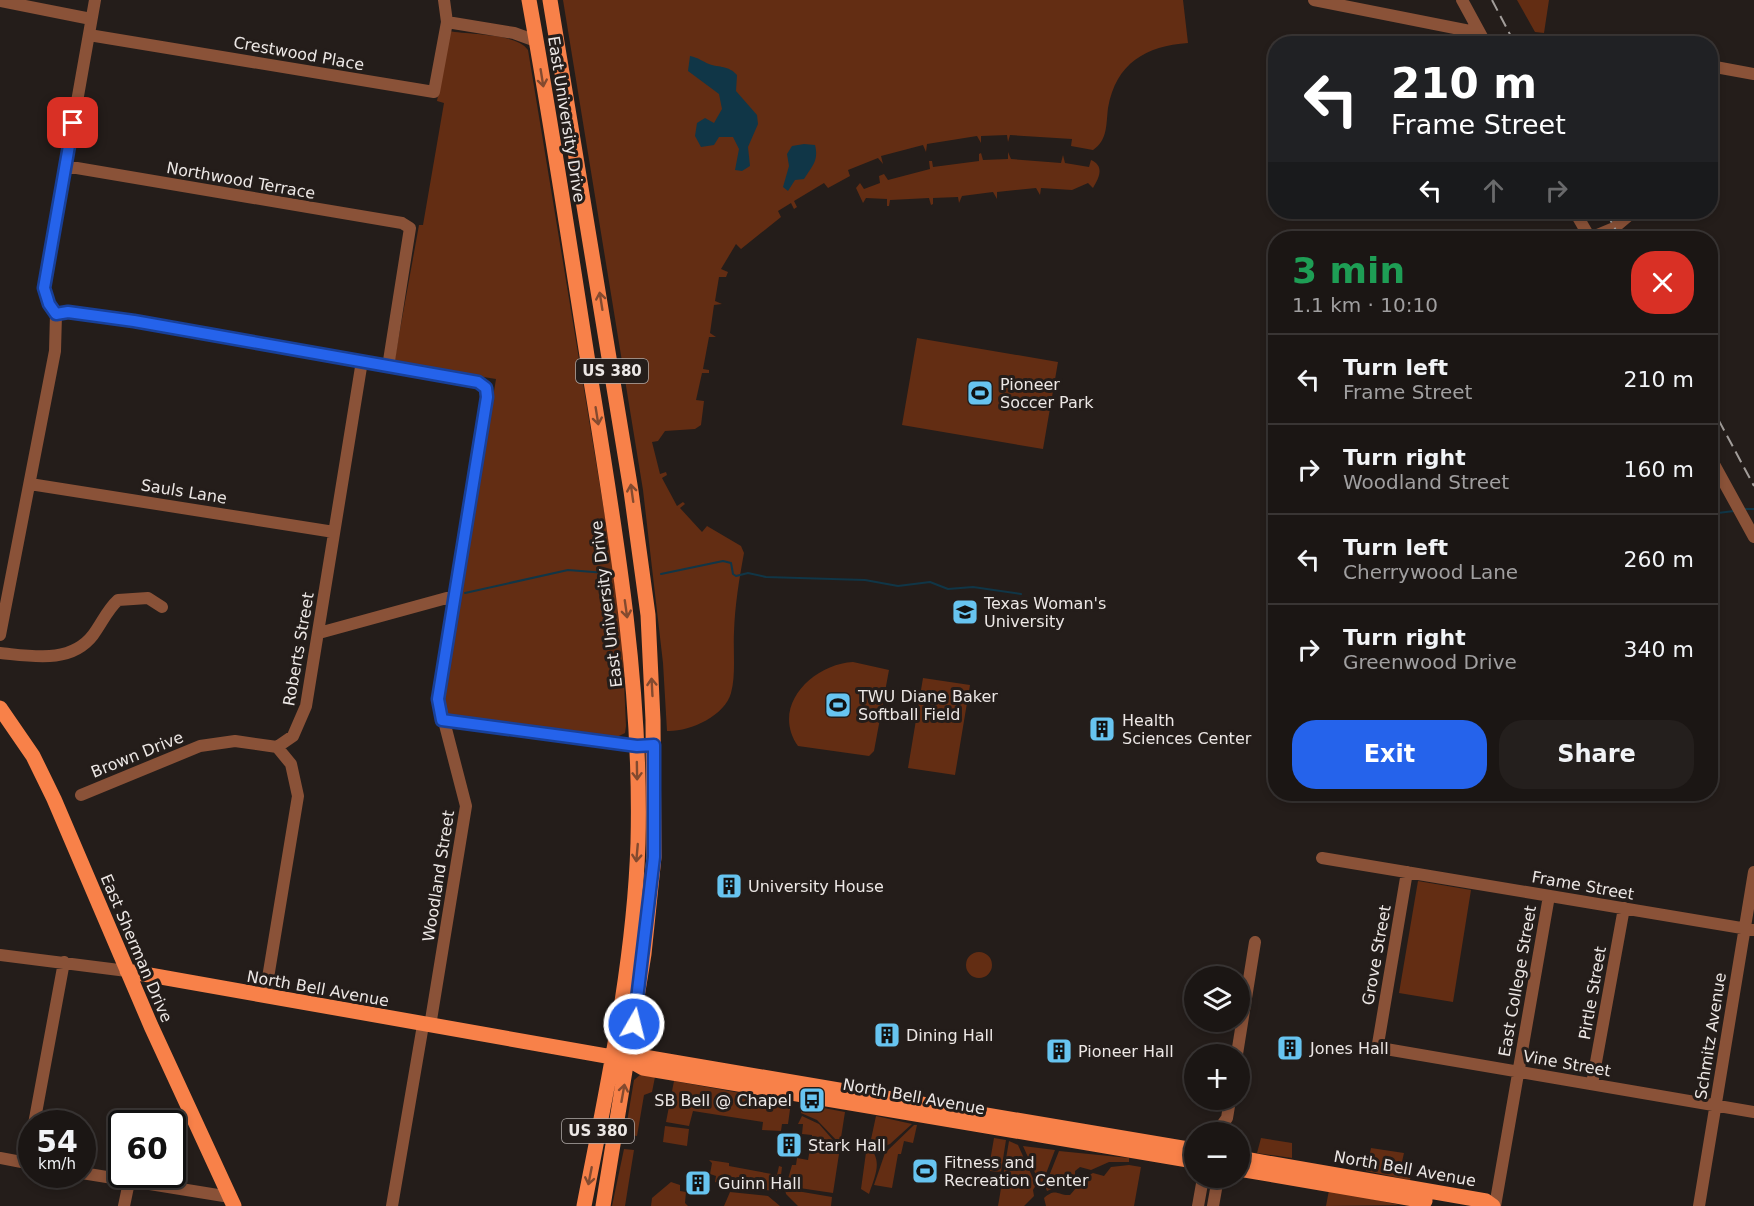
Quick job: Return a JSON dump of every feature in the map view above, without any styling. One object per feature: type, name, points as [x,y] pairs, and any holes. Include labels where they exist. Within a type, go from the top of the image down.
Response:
[{"type":"main road","name":"East University Drive","points":[[529,0],[615,520],[632,655],[637,746],[637,855],[628,958],[584,1206]]},
{"type":"main road","name":"East University Drive","points":[[550,0],[633,502],[648,615],[654,745],[654,857],[644,954],[629,1060],[603,1206]]},
{"type":"main road","name":"East Sherman Drive","points":[[0,708],[33,756],[54,799],[127,971],[232,1202]]},
{"type":"main road","name":"North Bell Avenue","points":[[127,971],[426,1026],[629,1060],[643,1068],[1184,1159]]},
{"type":"main road","name":"North Bell Avenue","points":[[629,1060],[644,1057],[1184,1148]]},
{"type":"main road","name":"North Bell Avenue","points":[[1250,1160],[1486,1201],[1494,1206]]},
{"type":"main road","name":"North Bell Avenue","points":[[1250,1171],[1456,1206]]},
{"type":"street","points":[[0,635],[55,351],[56,314],[49,304],[44,288],[95,0]]},
{"type":"street","points":[[444,0],[447,22],[514,33],[536,40]]},
{"type":"street","points":[[1314,0],[1474,36]]},
{"type":"street","points":[[1462,0],[1482,36]]},
{"type":"street","points":[[0,1],[91,19]]},
{"type":"street","name":"Crestwood Place","points":[[89,35],[434,92],[447,22]]},
{"type":"street","points":[[1718,67],[1754,74]]},
{"type":"street","name":"Northwood Terrace","points":[[65,166],[402,224],[410,228],[388,367]]},
{"type":"street","points":[[1607,231],[1625,219]]},
{"type":"street","points":[[56,314],[68,312],[134,321],[388,367]]},
{"type":"street","name":"Roberts Street","points":[[277,747],[293,736],[303,718],[319,633],[362,361]]},
{"type":"street","name":"Woodland Street","points":[[388,367],[478,382],[486,388],[487,397],[438,699],[466,806],[392,1206]]},
{"type":"street","points":[[1718,471],[1754,537]]},
{"type":"street","name":"Sauls Lane","points":[[30,483],[334,532]]},
{"type":"street","points":[[319,633],[454,596]]},
{"type":"street","points":[[0,653],[41,657],[73,652],[83,646],[118,600],[148,598],[162,607]]},
{"type":"street","points":[[442,720],[637,746],[654,745]]},
{"type":"street","name":"Brown Drive","points":[[81,795],[200,746],[235,741],[277,747]]},
{"type":"street","points":[[265,996],[298,796],[291,764],[277,747]]},
{"type":"street","name":"Frame Street","points":[[1322,858],[1749,929]]},
{"type":"street","name":"Grove Street","points":[[1378,1044],[1407,872]]},
{"type":"street","name":"Schmitz Avenue","points":[[1699,1206],[1749,929],[1754,872]]},
{"type":"street","name":"East College Street","points":[[1494,1206],[1549,896]]},
{"type":"street","name":"Pirtle Street","points":[[1592,1084],[1624,908]]},
{"type":"street","points":[[1239,1044],[1255,942]]},
{"type":"street","name":"North Bell Avenue","points":[[0,955],[127,971]]},
{"type":"street","points":[[37,1110],[64,962]]},
{"type":"street","name":"Vine Street","points":[[1378,1044],[1380,1048],[1754,1112]]},
{"type":"street","points":[[0,1158],[18,1161]]},
{"type":"street","points":[[124,1206],[128,1188]]},
{"type":"street","points":[[160,1188],[232,1202]]},
{"type":"street","points":[[1198,1206],[1201,1188]]},
{"type":"street","points":[[1213,1206],[1216,1188]]},
{"type":"shaded area","points":[[563,0],[1183,0],[1188,43],[1159,48],[1146,53],[1126,68],[1112,92],[1104,137],[1093,150],[1071,146],[1072,139],[1010,135],[1008,142],[1007,135],[981,136],[981,143],[977,136],[927,144],[926,152],[923,145],[881,156],[883,164],[878,158],[848,170],[850,176],[828,188],[824,183],[794,201],[797,207],[794,209],[791,203],[778,211],[781,217],[741,249],[736,244],[721,269],[728,272],[726,277],[719,277],[715,301],[722,304],[714,305],[710,333],[716,337],[709,337],[703,369],[709,370],[709,373],[702,373],[696,400],[704,401],[701,425],[695,429],[665,431],[658,441],[652,442],[660,474],[666,472],[667,475],[662,478],[677,506],[683,502],[685,504],[680,508],[702,532],[707,526],[741,546],[744,553],[735,612],[734,671],[731,693],[722,709],[714,715],[705,721],[676,731],[667,731],[663,663],[643,490]]},
{"type":"shaded area","points":[[1517,0],[1549,0],[1544,33],[1535,32]]},
{"type":"shaded area","points":[[449,31],[514,40],[528,50],[612,559],[622,640],[626,726],[625,733],[617,737],[442,715],[496,379],[394,363],[419,225],[423,225],[444,103],[437,101]]},
{"type":"shaded area","points":[[1008,152],[1011,159],[1061,163],[1063,155],[1065,163],[1089,167],[1091,160],[1098,166],[1100,173],[1093,188],[1088,183],[1072,190],[1041,188],[1040,195],[1036,188],[997,192],[997,199],[993,192],[962,196],[959,203],[958,197],[933,198],[931,205],[929,198],[890,200],[889,206],[887,206],[887,199],[866,198],[863,203],[856,188],[860,183],[864,189],[880,183],[879,176],[884,174],[888,180],[930,169],[929,161],[932,161],[933,167],[979,161],[981,153],[983,160],[1008,159]]},
{"type":"shaded area","name":"Pioneer Soccer Park","points":[[917,338],[1058,362],[1043,449],[902,425]]},
{"type":"shaded area","name":"TWU Diane Baker Softball Field","points":[[853,662],[889,670],[874,751],[869,756],[798,746],[791,731],[789,716],[800,690],[824,670]]},
{"type":"shaded area","points":[[923,678],[970,685],[955,775],[908,768]]},
{"type":"shaded area","points":[[1418,881],[1471,890],[1453,1002],[1399,993]]},
{"type":"shaded area","points":[[979,952],[988,956],[992,965],[988,974],[979,978],[970,974],[966,965],[970,956]]},
{"type":"shaded area","points":[[640,1075],[655,1077],[652,1092],[644,1095],[637,1136],[625,1134],[634,1080]]},
{"type":"shaded area","points":[[674,1081],[791,1102],[788,1124],[782,1124],[781,1131],[762,1130],[763,1122],[693,1111],[689,1126],[666,1122]]},
{"type":"shaded area","points":[[802,1104],[845,1112],[840,1144],[817,1120],[801,1113]]},
{"type":"shaded area","points":[[802,1116],[819,1124],[840,1148],[839,1152],[811,1147],[812,1135],[802,1134],[803,1124],[798,1124]]},
{"type":"shaded area","points":[[876,1116],[912,1124],[890,1144],[880,1148],[870,1144]]},
{"type":"shaded area","points":[[914,1125],[917,1125],[913,1143],[904,1141],[901,1154],[898,1154],[892,1188],[874,1185],[885,1153]]},
{"type":"shaded area","points":[[665,1126],[689,1129],[687,1146],[663,1142]]},
{"type":"shaded area","points":[[994,1138],[1006,1140],[1001,1172],[990,1171],[989,1167]]},
{"type":"shaded area","points":[[1261,1138],[1292,1143],[1292,1158],[1257,1153]]},
{"type":"shaded area","points":[[1009,1141],[1018,1145],[1036,1185],[1033,1190],[1034,1196],[1024,1206],[998,1206]]},
{"type":"shaded area","points":[[867,1145],[877,1162],[869,1194],[861,1189]]},
{"type":"shaded area","points":[[1023,1146],[1055,1150],[1042,1184],[1040,1184]]},
{"type":"shaded area","points":[[1371,1148],[1404,1153],[1401,1166],[1413,1169],[1410,1180],[1366,1171]]},
{"type":"shaded area","points":[[624,1149],[634,1150],[625,1206],[612,1206]]},
{"type":"shaded area","points":[[810,1149],[839,1154],[833,1193],[786,1186],[792,1165],[796,1165],[797,1158],[808,1160]]},
{"type":"shaded area","points":[[1059,1151],[1129,1158],[1129,1162],[1109,1162],[1091,1170],[1080,1167],[1075,1171],[1075,1179],[1047,1191],[1045,1186]]},
{"type":"shaded area","points":[[709,1160],[777,1175],[779,1166],[782,1167],[779,1191],[764,1190],[764,1182],[753,1181],[752,1189],[715,1182],[716,1176],[710,1174],[712,1163]]},
{"type":"shaded area","points":[[1129,1165],[1141,1167],[1134,1206],[1046,1206],[1044,1198],[1051,1193],[1070,1195],[1076,1188],[1076,1182],[1093,1173],[1104,1176],[1111,1167]]},
{"type":"shaded area","points":[[671,1182],[680,1185],[680,1191],[686,1192],[685,1203],[688,1206],[651,1206],[652,1198]]},
{"type":"shaded area","points":[[785,1189],[832,1197],[831,1206],[798,1206],[786,1194]]},
{"type":"shaded area","points":[[1329,1190],[1400,1205],[1326,1206]]},
{"type":"shaded area","points":[[730,1192],[768,1196],[780,1206],[724,1206]]},
{"type":"water","points":[[690,56],[734,72],[737,75],[736,91],[757,115],[758,124],[748,147],[750,166],[742,171],[735,170],[739,149],[733,137],[719,137],[714,145],[701,147],[695,136],[697,123],[705,118],[714,123],[722,109],[719,94],[688,71]]},
{"type":"water","points":[[815,145],[815,159],[804,179],[795,180],[788,191],[783,187],[789,166],[787,154],[792,146]]},
{"type":"waterway","points":[[1743,509],[1754,509]]},
{"type":"waterway","points":[[1718,513],[1734,511]]},
{"type":"waterway","points":[[661,574],[723,561],[731,563],[733,574],[736,576],[748,573],[766,577],[865,580],[898,586],[930,582],[948,589],[973,587],[1021,594]]},
{"type":"waterway","points":[[465,593],[568,570],[606,573]]},
{"type":"railway","points":[[1492,0],[1511,36]]},
{"type":"railway","points":[[1610,219],[1616,231]]},
{"type":"railway","points":[[1718,419],[1754,486]]},
{"type":"place","name":"Pioneer Soccer Park","points":[[980,393]]},
{"type":"place","name":"Texas Woman's University","points":[[965,612]]},
{"type":"place","name":"TWU Diane Baker Softball Field","points":[[838,705]]},
{"type":"place","name":"Health Sciences Center","points":[[1102,729]]},
{"type":"place","name":"University House","points":[[729,886]]},
{"type":"place","name":"Dining Hall","points":[[887,1035]]},
{"type":"place","name":"Jones Hall","points":[[1290,1048]]},
{"type":"place","name":"Pioneer Hall","points":[[1059,1051]]},
{"type":"place","name":"SB Bell @ Chapel","points":[[812,1100]]},
{"type":"place","name":"Stark Hall","points":[[789,1145]]},
{"type":"place","name":"Fitness and Recreation Center","points":[[925,1171]]},
{"type":"place","name":"Guinn Hall","points":[[698,1183]]},
{"type":"route","points":[[73,123],[44,288],[49,304],[56,314],[68,312],[134,321],[478,382],[486,388],[487,397],[438,699],[442,720],[637,746],[654,745],[654,857],[634,1024]]}]
